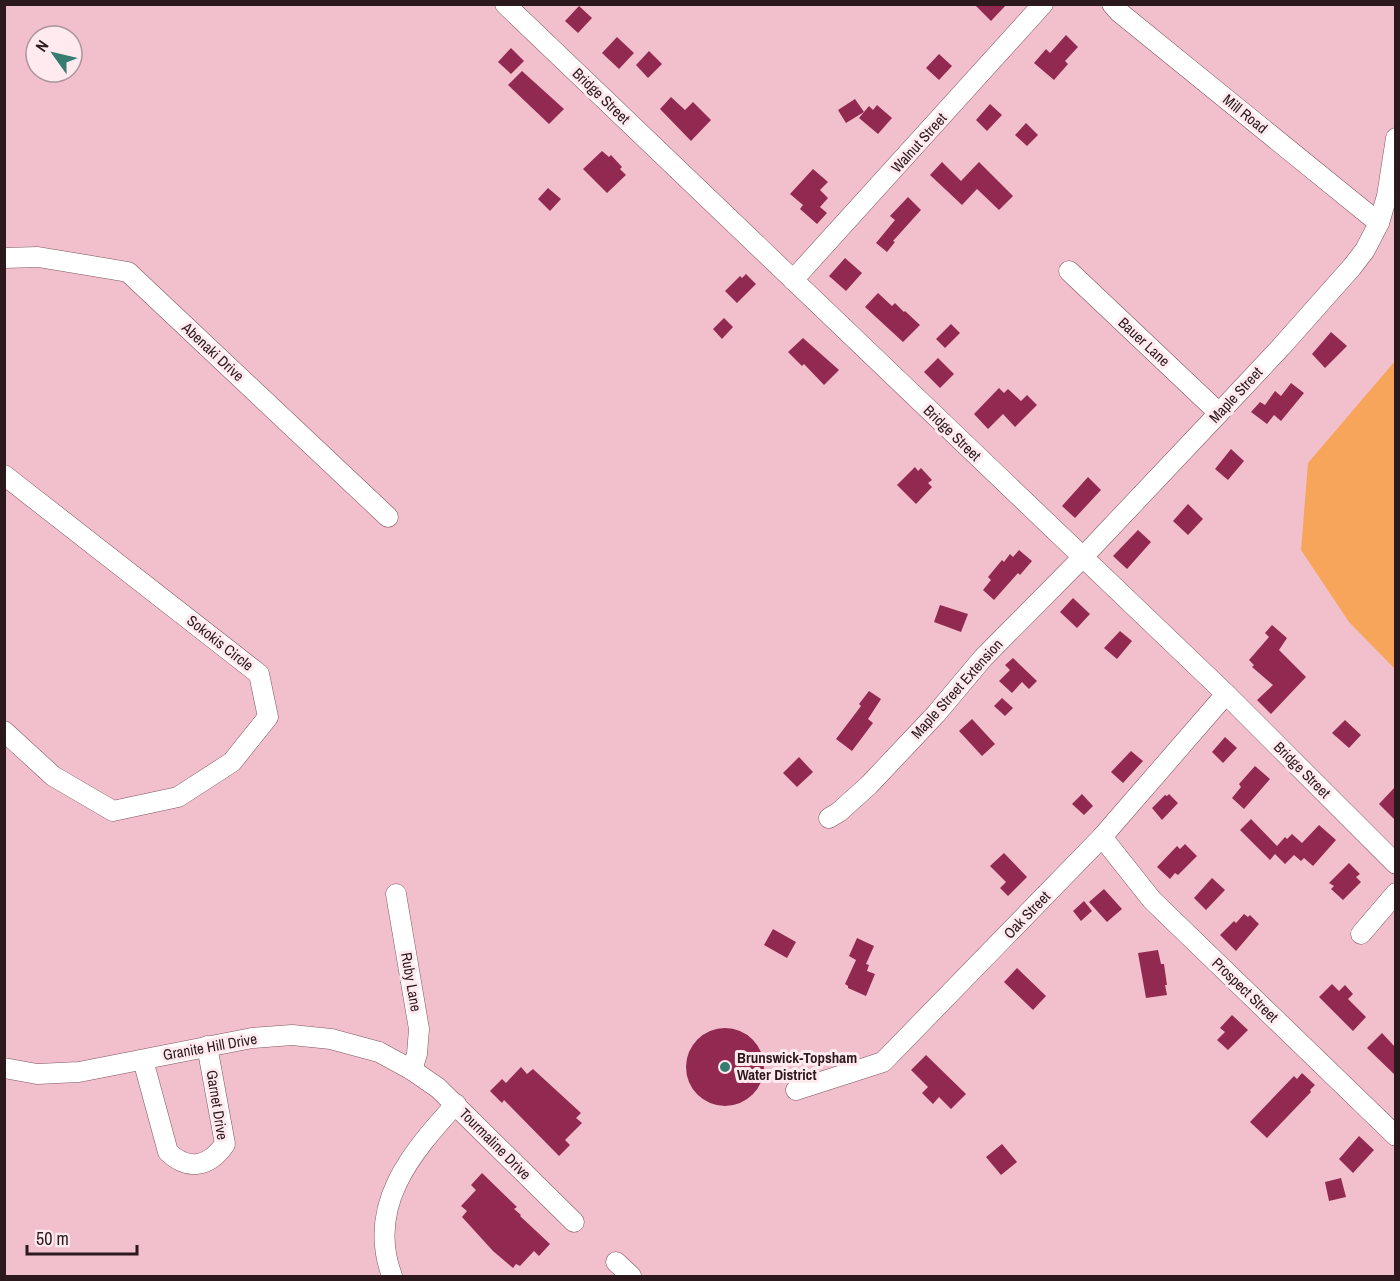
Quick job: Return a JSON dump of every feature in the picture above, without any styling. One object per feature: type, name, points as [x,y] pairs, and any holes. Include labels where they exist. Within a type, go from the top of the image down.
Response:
[{"type":"street","name":"Bridge Street","points":[[505,4],[1226,694],[1395,864]]},
{"type":"street","name":"Walnut Street","points":[[793,280],[1043,4]]},
{"type":"street","name":"Mill Road","points":[[1112,4],[1379,223]]},
{"type":"street","name":"Maple Street","points":[[1082,558],[1281,347],[1365,250],[1379,223],[1387,196],[1395,138]]},
{"type":"street","name":"Abenaki Drive","points":[[4,258],[38,257],[128,272],[388,517]]},
{"type":"street","name":"Bauer Lane","points":[[1069,272],[1219,413]]},
{"type":"street","name":"Sokokis Circle","points":[[4,475],[259,674],[268,717],[232,762],[178,797],[113,811],[52,776],[4,731]]},
{"type":"street","name":"Maple Street Extension","points":[[829,818],[869,785],[936,714],[983,658],[1082,558]]},
{"type":"street","name":"Oak Street","points":[[796,1090],[883,1062],[1102,837],[1226,694]]},
{"type":"street","name":"Prospect Street","points":[[1102,837],[1152,900],[1395,1136]]},
{"type":"street","points":[[1360,934],[1395,893]]},
{"type":"street","name":"Ruby Lane","points":[[396,894],[419,1029],[417,1054],[412,1070]]},
{"type":"street","name":"Granite Hill Drive","points":[[4,1068],[37,1074],[79,1072],[252,1038],[291,1035],[330,1039],[379,1052],[412,1070]]},
{"type":"street","name":"Garnet Drive","points":[[143,1060],[168,1152],[177,1161],[188,1164],[205,1163],[218,1154],[225,1144],[207,1046]]},
{"type":"street","name":"Tourmaline Drive","points":[[412,1070],[456,1104],[574,1222]]},
{"type":"street","points":[[392,1276],[386,1251],[385,1233],[392,1193],[412,1154],[456,1104]]},
{"type":"street","points":[[616,1262],[631,1276]]},
{"type":"shaded area","points":[[1395,361],[1395,669],[1349,622],[1301,550],[1308,463]]},
{"type":"building","points":[[974,4],[1007,4],[991,21]]},
{"type":"building","points":[[579,6],[592,18],[578,33],[565,21]]},
{"type":"building","points":[[1066,35],[1078,47],[1065,61],[1068,64],[1054,80],[1034,63],[1046,49],[1050,53]]},
{"type":"building","points":[[617,37],[634,53],[619,69],[602,53]]},
{"type":"building","points":[[511,48],[524,61],[511,74],[498,62]]},
{"type":"building","points":[[649,51],[662,64],[648,78],[636,65]]},
{"type":"building","points":[[939,54],[952,66],[939,80],[926,68]]},
{"type":"building","points":[[522,71],[564,109],[549,124],[508,85]]},
{"type":"building","points":[[671,97],[685,110],[693,102],[711,120],[691,141],[660,109]]},
{"type":"building","points":[[855,99],[864,112],[846,123],[838,110]]},
{"type":"building","points":[[990,104],[1002,115],[987,131],[976,120]]},
{"type":"building","points":[[877,105],[892,118],[878,134],[859,118],[869,106],[873,110]]},
{"type":"building","points":[[1026,123],[1038,135],[1027,146],[1015,135]]},
{"type":"building","points":[[602,151],[609,157],[611,155],[626,175],[607,193],[583,169]]},
{"type":"building","points":[[942,162],[961,181],[979,162],[1013,196],[999,210],[977,189],[962,205],[930,175]]},
{"type":"building","points":[[813,169],[828,182],[820,190],[828,198],[820,207],[827,213],[817,224],[800,209],[803,205],[790,194]]},
{"type":"building","points":[[548,188],[561,199],[550,211],[538,199]]},
{"type":"building","points":[[908,197],[921,210],[893,241],[895,242],[887,252],[876,243],[895,220],[890,216]]},
{"type":"building","points":[[845,258],[862,273],[846,291],[829,276]]},
{"type":"building","points":[[746,274],[756,284],[737,303],[725,291],[740,276],[742,278]]},
{"type":"building","points":[[878,293],[892,306],[895,303],[920,325],[903,342],[865,307]]},
{"type":"building","points":[[724,318],[733,327],[722,339],[713,329]]},
{"type":"building","points":[[951,324],[960,333],[945,348],[936,339]]},
{"type":"building","points":[[1331,332],[1347,346],[1325,368],[1312,354]]},
{"type":"building","points":[[803,338],[839,370],[824,385],[804,364],[802,366],[788,352]]},
{"type":"building","points":[[938,358],[954,374],[940,388],[924,372]]},
{"type":"building","points":[[1291,383],[1304,393],[1281,421],[1274,415],[1267,424],[1251,412],[1260,402],[1265,405],[1275,391],[1281,396]]},
{"type":"building","points":[[999,388],[1004,393],[1008,389],[1021,401],[1027,395],[1037,405],[1015,427],[1003,414],[988,429],[974,414]]},
{"type":"building","points":[[1231,449],[1244,461],[1228,480],[1215,469]]},
{"type":"building","points":[[915,467],[918,471],[921,468],[932,480],[928,483],[932,487],[916,504],[897,485]]},
{"type":"building","points":[[1088,477],[1101,490],[1075,518],[1062,506]]},
{"type":"building","points":[[1188,504],[1203,519],[1188,535],[1173,521]]},
{"type":"building","points":[[1138,530],[1151,542],[1127,569],[1113,556]]},
{"type":"building","points":[[1019,550],[1032,561],[994,600],[983,590],[991,580],[988,577],[1002,560],[1004,562],[1010,554],[1013,557]]},
{"type":"building","points":[[1073,598],[1090,614],[1077,628],[1060,612]]},
{"type":"building","points":[[940,605],[968,614],[961,632],[934,622]]},
{"type":"building","points":[[1272,625],[1287,638],[1279,650],[1306,677],[1271,714],[1257,700],[1273,685],[1252,667],[1254,665],[1249,660],[1269,637],[1265,633]]},
{"type":"building","points":[[1120,631],[1132,641],[1117,659],[1104,648]]},
{"type":"building","points":[[1013,658],[1037,681],[1029,689],[1022,682],[1012,693],[999,681],[1010,670],[1005,665]]},
{"type":"building","points":[[869,691],[881,699],[868,719],[873,723],[852,751],[836,739],[861,706],[859,704]]},
{"type":"building","points":[[1002,698],[1013,708],[1005,716],[994,706]]},
{"type":"building","points":[[972,719],[995,744],[982,756],[959,731]]},
{"type":"building","points":[[1345,720],[1361,735],[1349,748],[1332,733]]},
{"type":"building","points":[[1225,737],[1237,748],[1223,763],[1212,752]]},
{"type":"building","points":[[1131,751],[1143,761],[1123,783],[1111,772]]},
{"type":"building","points":[[799,757],[813,772],[797,787],[783,773]]},
{"type":"building","points":[[1255,766],[1270,779],[1244,809],[1232,798],[1241,787],[1239,784]]},
{"type":"building","points":[[1395,787],[1395,820],[1379,804]]},
{"type":"building","points":[[1082,794],[1093,806],[1084,815],[1072,804]]},
{"type":"building","points":[[1169,794],[1178,803],[1162,820],[1152,808]]},
{"type":"building","points":[[1251,819],[1277,846],[1285,837],[1287,839],[1292,834],[1302,843],[1319,825],[1336,840],[1313,866],[1304,858],[1301,861],[1294,855],[1285,864],[1275,854],[1270,860],[1240,830]]},
{"type":"building","points":[[1185,844],[1197,856],[1178,875],[1175,873],[1170,879],[1157,867],[1177,846],[1180,849]]},
{"type":"building","points":[[1004,853],[1027,877],[1008,896],[1000,888],[1006,882],[990,866]]},
{"type":"building","points":[[1349,863],[1360,874],[1356,877],[1361,882],[1343,900],[1331,889],[1334,886],[1329,883]]},
{"type":"building","points":[[1212,878],[1225,890],[1206,910],[1194,898]]},
{"type":"building","points":[[1104,889],[1122,909],[1107,922],[1089,902]]},
{"type":"building","points":[[1084,901],[1092,911],[1081,921],[1073,911]]},
{"type":"building","points":[[1244,914],[1248,917],[1250,915],[1259,924],[1236,951],[1220,935]]},
{"type":"building","points":[[773,929],[796,942],[787,958],[764,945]]},
{"type":"building","points":[[857,938],[874,946],[866,964],[869,965],[867,971],[875,974],[866,996],[848,988],[845,984],[856,960],[849,956]]},
{"type":"building","points":[[1158,950],[1161,964],[1164,964],[1167,995],[1146,998],[1138,953]]},
{"type":"building","points":[[1017,968],[1046,996],[1033,1010],[1004,982]]},
{"type":"building","points":[[1332,984],[1339,991],[1345,985],[1353,994],[1348,999],[1366,1017],[1353,1031],[1319,997]]},
{"type":"building","points":[[1232,1015],[1248,1030],[1228,1050],[1217,1040],[1225,1032],[1220,1028]]},
{"type":"building","name":"Brunswick-Topsham Water District","points":[[725,1028],[740,1031],[753,1039],[761,1052],[764,1067],[761,1082],[753,1095],[740,1103],[725,1106],[710,1103],[697,1095],[689,1082],[686,1067],[689,1052],[697,1039],[710,1031]]},
{"type":"building","points":[[1382,1033],[1395,1047],[1395,1075],[1367,1048]]},
{"type":"building","points":[[926,1055],[966,1094],[951,1109],[939,1097],[933,1104],[922,1093],[928,1087],[911,1070]]},
{"type":"building","points":[[521,1067],[527,1074],[533,1069],[581,1113],[576,1118],[582,1123],[565,1140],[570,1145],[559,1156],[504,1100],[502,1103],[490,1091],[502,1079],[506,1083]]},
{"type":"building","points":[[1302,1073],[1315,1085],[1267,1138],[1250,1122],[1294,1076],[1297,1079]]},
{"type":"building","points":[[1359,1136],[1374,1150],[1353,1173],[1339,1159]]},
{"type":"building","points":[[1002,1144],[1017,1162],[1001,1175],[986,1157]]},
{"type":"building","points":[[482,1173],[517,1207],[514,1209],[520,1216],[550,1244],[539,1256],[534,1251],[520,1266],[516,1264],[513,1268],[493,1251],[462,1217],[467,1211],[461,1206],[476,1190],[471,1185]]},
{"type":"building","points":[[1341,1178],[1346,1197],[1329,1201],[1325,1182]]},
{"type":"place","name":"Brunswick-Topsham Water District","points":[[725,1067]]}]
